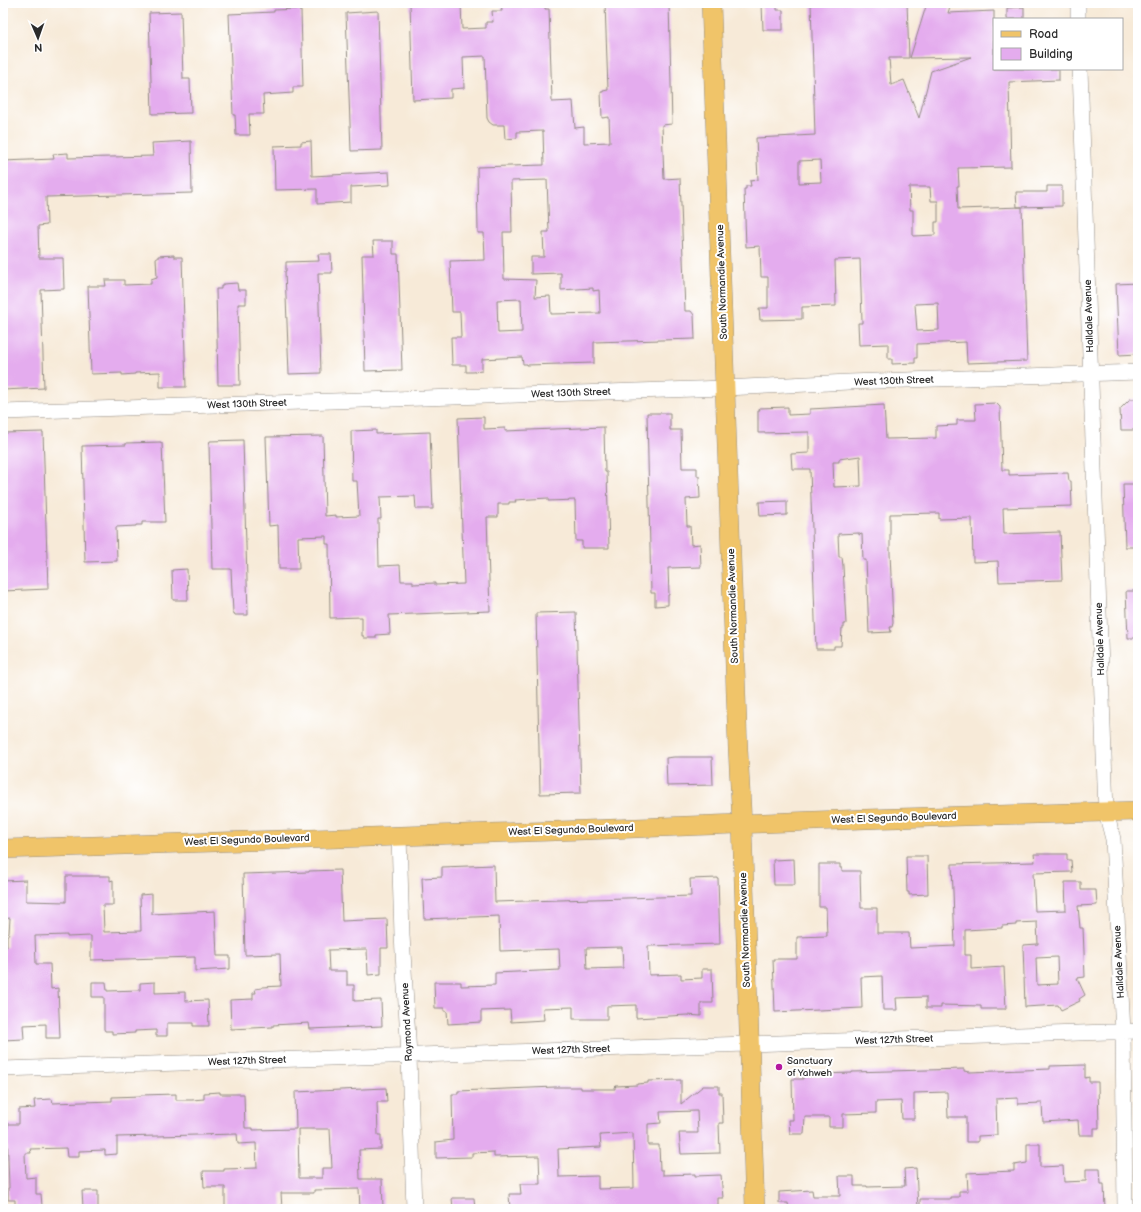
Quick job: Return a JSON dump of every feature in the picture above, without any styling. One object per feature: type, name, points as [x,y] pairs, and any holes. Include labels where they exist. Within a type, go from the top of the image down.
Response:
[{"type":"main road","name":"South Normandie Avenue","points":[[711,3],[755,1209]]},
{"type":"main road","name":"West El Segundo Boulevard","points":[[3,849],[1138,811]]},
{"type":"street","points":[[1078,3],[1078,18]]},
{"type":"street","name":"Halldale Avenue","points":[[1080,70],[1106,812],[1113,839],[1123,1032],[1125,1209]]},
{"type":"street","name":"West 130th Street","points":[[3,412],[725,388],[1138,372]]},
{"type":"street","name":"Raymond Avenue","points":[[399,836],[414,1209]]},
{"type":"street","name":"West 127th Street","points":[[3,1069],[1138,1031]]},
{"type":"building","points":[[410,3],[461,3],[462,29],[486,28],[486,22],[493,22],[492,11],[502,11],[501,3],[545,3],[545,9],[549,9],[552,102],[573,101],[575,128],[584,127],[584,143],[610,142],[609,117],[602,118],[601,92],[608,90],[605,3],[669,3],[672,124],[662,125],[664,179],[680,178],[685,311],[691,311],[694,315],[695,339],[594,342],[594,363],[527,365],[523,364],[522,357],[482,359],[482,371],[473,372],[466,372],[466,365],[452,365],[451,337],[461,337],[460,312],[452,312],[450,261],[485,260],[484,233],[478,233],[477,167],[544,165],[543,131],[517,132],[517,138],[505,139],[504,125],[493,125],[489,122],[487,118],[485,56],[463,57],[464,88],[451,89],[451,98],[413,100]],"holes":[[[547,180],[549,232],[543,232],[544,257],[531,257],[531,274],[561,273],[561,290],[593,288],[593,291],[599,290],[600,313],[551,314],[550,296],[535,297],[536,280],[504,279],[503,232],[512,232],[511,181]],[[521,299],[522,332],[498,333],[497,300]]]},
{"type":"building","points":[[777,3],[777,10],[783,10],[783,30],[763,30],[762,4]]},
{"type":"building","points":[[811,3],[907,3],[909,58],[889,58],[891,85],[904,80],[919,118],[931,71],[971,57],[910,58],[927,3],[951,3],[948,13],[994,11],[993,70],[1059,70],[1059,80],[1009,82],[1011,167],[958,168],[958,209],[1022,207],[1027,361],[967,363],[966,342],[917,344],[917,358],[915,358],[915,363],[892,364],[892,359],[888,359],[888,344],[859,345],[858,323],[862,323],[860,259],[835,260],[836,306],[802,307],[802,319],[760,320],[759,308],[768,308],[768,277],[761,277],[760,246],[746,247],[744,189],[746,189],[746,186],[751,186],[750,181],[758,180],[756,138],[815,135]],"holes":[[[820,160],[821,182],[799,183],[799,161]],[[909,187],[930,187],[931,201],[938,201],[938,222],[935,222],[935,235],[913,236],[913,210],[910,210]],[[938,303],[939,330],[917,331],[915,304]]]},
{"type":"building","points":[[1024,7],[1024,18],[1007,18],[1007,8]]},
{"type":"building","points":[[299,9],[299,11],[301,11],[303,87],[293,87],[293,93],[263,95],[264,114],[249,114],[250,135],[236,135],[235,115],[233,115],[229,14],[274,12],[274,10]]},
{"type":"building","points":[[378,11],[382,150],[351,151],[346,13]]},
{"type":"building","points":[[181,12],[183,79],[190,79],[191,113],[152,114],[149,13]]},
{"type":"building","points":[[191,141],[192,193],[46,197],[47,225],[38,226],[39,258],[63,258],[64,289],[41,290],[44,388],[3,390],[3,161],[54,159],[53,154],[68,153],[68,158],[153,156],[152,143]]},
{"type":"building","points":[[311,141],[312,176],[389,172],[390,185],[351,187],[351,202],[317,204],[317,189],[275,190],[274,146],[301,145],[301,142]]},
{"type":"building","points":[[1047,186],[1062,186],[1062,206],[1017,207],[1016,192],[1047,192]]},
{"type":"building","points":[[373,241],[393,241],[393,254],[398,254],[402,370],[365,371],[362,255],[374,255]]},
{"type":"building","points":[[318,254],[331,254],[332,273],[318,273],[321,373],[289,374],[285,271],[286,262],[319,261]]},
{"type":"building","points":[[174,255],[174,257],[182,257],[186,387],[160,387],[160,372],[122,375],[122,373],[91,374],[88,286],[106,286],[105,280],[124,280],[124,285],[151,284],[151,279],[157,277],[156,258],[158,258],[158,256]]},
{"type":"building","points":[[237,283],[238,290],[246,290],[246,304],[238,304],[240,385],[218,385],[216,289],[221,289],[223,284]]},
{"type":"building","points":[[1138,283],[1138,354],[1119,355],[1116,284]]},
{"type":"building","points":[[1130,399],[1138,399],[1138,430],[1121,430],[1120,409]]},
{"type":"building","points":[[996,403],[1000,407],[1002,470],[1009,470],[1009,475],[1068,473],[1069,481],[1071,481],[1072,506],[1003,508],[1004,534],[1060,532],[1062,580],[999,582],[998,561],[973,562],[972,518],[939,519],[939,513],[890,514],[893,623],[892,627],[890,627],[891,632],[869,633],[866,560],[863,560],[862,534],[838,534],[839,557],[842,557],[843,566],[846,624],[844,624],[844,628],[842,628],[841,646],[834,646],[834,649],[816,649],[810,469],[792,469],[791,454],[809,453],[809,432],[758,433],[759,408],[788,407],[788,415],[810,414],[810,409],[884,405],[886,439],[936,438],[936,426],[957,425],[957,420],[976,420],[975,404]],"holes":[[[860,456],[861,486],[834,487],[833,462],[839,462],[839,459]]]},
{"type":"building","points":[[647,413],[670,413],[670,430],[681,430],[682,468],[697,468],[700,498],[686,499],[687,526],[690,526],[691,545],[700,544],[701,567],[668,568],[668,605],[655,606],[655,593],[651,593]]},
{"type":"building","points":[[484,417],[484,429],[505,428],[505,431],[604,427],[609,548],[582,548],[582,541],[576,541],[575,500],[548,501],[548,498],[515,500],[516,502],[509,502],[509,504],[498,504],[498,517],[487,517],[490,611],[389,615],[390,634],[376,635],[376,638],[364,638],[364,636],[362,636],[362,617],[330,618],[329,544],[326,544],[326,536],[298,537],[299,569],[279,569],[278,525],[269,526],[266,437],[323,436],[325,516],[336,515],[336,517],[359,516],[357,481],[352,481],[351,431],[376,430],[376,434],[430,432],[433,509],[416,509],[415,496],[380,497],[381,519],[378,519],[379,566],[400,565],[401,581],[413,581],[413,584],[464,584],[458,418]]},
{"type":"building","points":[[43,432],[48,589],[3,591],[3,433]]},
{"type":"building","points":[[243,440],[248,615],[235,615],[233,613],[231,569],[212,569],[209,444],[210,441]]},
{"type":"building","points":[[161,442],[165,522],[142,522],[142,525],[116,527],[117,561],[85,562],[82,446],[126,445],[126,443]]},
{"type":"building","points":[[1123,484],[1138,484],[1138,547],[1125,547]]},
{"type":"building","points":[[787,501],[787,515],[760,516],[759,502]]},
{"type":"building","points":[[187,569],[188,600],[173,600],[172,570]]},
{"type":"building","points":[[1126,591],[1138,591],[1138,638],[1128,638]]},
{"type":"building","points":[[576,612],[581,793],[540,794],[536,613]]},
{"type":"building","points":[[712,757],[713,785],[667,786],[666,758]]},
{"type":"building","points":[[1034,854],[1067,854],[1067,860],[1071,860],[1072,872],[1033,873],[1035,911],[1066,910],[1065,882],[1081,882],[1081,890],[1096,890],[1097,905],[1078,906],[1080,928],[1083,928],[1085,977],[1077,978],[1085,995],[1079,999],[1080,1001],[1061,1010],[1058,1005],[1025,1007],[1023,945],[1038,944],[1037,922],[1016,923],[1016,925],[1002,926],[1002,928],[965,930],[965,955],[971,955],[971,969],[1004,967],[1006,1009],[981,1009],[981,1006],[941,1005],[941,1008],[926,1008],[926,997],[896,998],[897,1010],[883,1010],[882,976],[861,977],[862,1008],[775,1012],[773,959],[797,959],[797,937],[827,936],[826,907],[819,907],[819,864],[840,864],[842,871],[860,871],[861,908],[877,908],[877,933],[909,933],[910,948],[955,946],[952,864],[1035,862]],"holes":[[[1057,957],[1058,984],[1037,985],[1036,958]]]},
{"type":"building","points":[[906,856],[927,856],[928,894],[909,895],[909,892],[907,892]]},
{"type":"building","points":[[794,859],[795,885],[774,885],[773,860]]},
{"type":"building","points":[[494,865],[495,902],[691,896],[690,879],[718,878],[720,944],[648,946],[649,975],[681,974],[681,979],[702,978],[702,969],[712,969],[713,1003],[701,1003],[701,1016],[687,1015],[636,1018],[636,1005],[607,1006],[607,1019],[573,1019],[573,1007],[543,1008],[544,1020],[511,1022],[510,1010],[481,1011],[481,1022],[448,1024],[447,1011],[444,1011],[444,1008],[435,1008],[434,982],[461,982],[461,986],[495,985],[495,973],[560,970],[559,949],[500,951],[499,916],[424,919],[422,878],[442,877],[442,867]],"holes":[[[622,947],[623,968],[587,969],[586,948]]]},
{"type":"building","points":[[340,870],[342,921],[387,919],[388,948],[381,948],[381,974],[368,975],[367,949],[328,950],[329,971],[347,971],[347,985],[354,985],[354,1001],[381,1000],[382,1026],[310,1029],[309,1023],[273,1025],[273,1027],[231,1029],[230,1000],[253,999],[253,993],[256,993],[255,989],[281,986],[280,954],[245,955],[243,874]]},
{"type":"building","points":[[66,876],[110,876],[110,881],[113,880],[113,905],[103,905],[104,932],[141,931],[140,895],[152,894],[152,914],[215,911],[217,956],[230,956],[230,969],[195,971],[195,957],[91,960],[91,936],[35,936],[36,964],[50,964],[51,989],[58,988],[60,1038],[46,1038],[46,1024],[23,1025],[24,1039],[3,1040],[3,947],[7,947],[10,918],[3,919],[3,881],[26,880],[26,901],[66,902]]},
{"type":"building","points":[[92,982],[106,982],[107,991],[140,990],[140,983],[155,982],[155,993],[185,992],[185,1001],[208,1000],[209,1026],[193,1026],[193,1023],[167,1023],[167,1036],[156,1036],[156,1030],[112,1034],[112,1031],[105,1031],[104,1029],[104,997],[92,997]]},
{"type":"building","points":[[1085,1065],[1085,1078],[1089,1077],[1089,1082],[1098,1082],[1099,1128],[1094,1128],[1094,1135],[1079,1135],[1078,1120],[1043,1122],[1042,1103],[1018,1104],[1018,1098],[996,1099],[997,1135],[978,1136],[978,1142],[966,1142],[966,1117],[948,1117],[947,1092],[914,1093],[914,1119],[902,1119],[901,1101],[876,1102],[876,1113],[843,1114],[843,1127],[829,1127],[829,1117],[805,1117],[804,1134],[790,1134],[789,1120],[793,1120],[792,1079],[803,1079],[803,1077],[819,1076],[819,1074],[852,1072],[964,1069],[964,1071],[970,1072],[1050,1069],[1050,1066]]},
{"type":"building","points":[[681,1080],[681,1104],[703,1086],[719,1086],[719,1093],[722,1093],[723,1123],[719,1123],[720,1153],[681,1154],[679,1133],[698,1133],[697,1111],[660,1112],[661,1123],[648,1124],[648,1145],[659,1145],[660,1170],[663,1170],[663,1175],[721,1175],[723,1198],[718,1198],[718,1209],[510,1209],[509,1194],[521,1194],[520,1184],[540,1184],[539,1156],[494,1157],[494,1152],[472,1153],[472,1157],[436,1158],[436,1142],[453,1140],[452,1094],[458,1094],[458,1091],[555,1087],[615,1089],[616,1086],[637,1085],[648,1083],[648,1081]],"holes":[[[633,1133],[634,1188],[598,1189],[598,1176],[559,1177],[558,1149],[601,1147],[600,1135]]]},
{"type":"building","points":[[386,1088],[387,1102],[377,1102],[378,1135],[381,1135],[381,1149],[359,1150],[360,1179],[382,1179],[383,1209],[360,1209],[359,1189],[314,1190],[314,1193],[281,1193],[282,1209],[225,1207],[225,1187],[204,1187],[203,1171],[257,1168],[256,1143],[238,1144],[237,1134],[117,1137],[117,1154],[105,1155],[105,1150],[79,1151],[79,1157],[67,1157],[66,1148],[30,1149],[31,1153],[25,1153],[26,1178],[36,1177],[36,1194],[41,1194],[42,1206],[37,1207],[38,1209],[15,1209],[15,1200],[8,1200],[8,1124],[19,1124],[19,1109],[35,1108],[34,1100],[52,1099],[53,1103],[112,1101],[112,1097],[176,1094],[176,1100],[192,1100],[204,1099],[204,1093],[220,1092],[220,1094],[244,1094],[245,1128],[253,1128],[253,1130],[296,1129],[295,1092]],"holes":[[[298,1129],[330,1129],[332,1168],[322,1168],[322,1178],[299,1178]]]},
{"type":"building","points":[[1027,1144],[1040,1144],[1040,1167],[1063,1166],[1064,1182],[1086,1181],[1086,1169],[1100,1169],[1101,1184],[1104,1184],[1105,1209],[920,1209],[920,1199],[951,1199],[951,1197],[959,1197],[959,1191],[968,1191],[967,1173],[1014,1171],[1014,1165],[1027,1163]]},
{"type":"building","points":[[916,1168],[918,1209],[789,1209],[788,1203],[779,1203],[779,1192],[812,1190],[813,1196],[840,1196],[839,1176],[854,1176],[854,1186],[905,1186],[904,1169]]},
{"type":"building","points":[[82,1191],[98,1191],[98,1208],[83,1208]]},
{"type":"building","points":[[452,1198],[474,1198],[475,1209],[453,1209]]},
{"type":"place","name":"Sanctuary of Yahweh","points":[[779,1067]]}]
